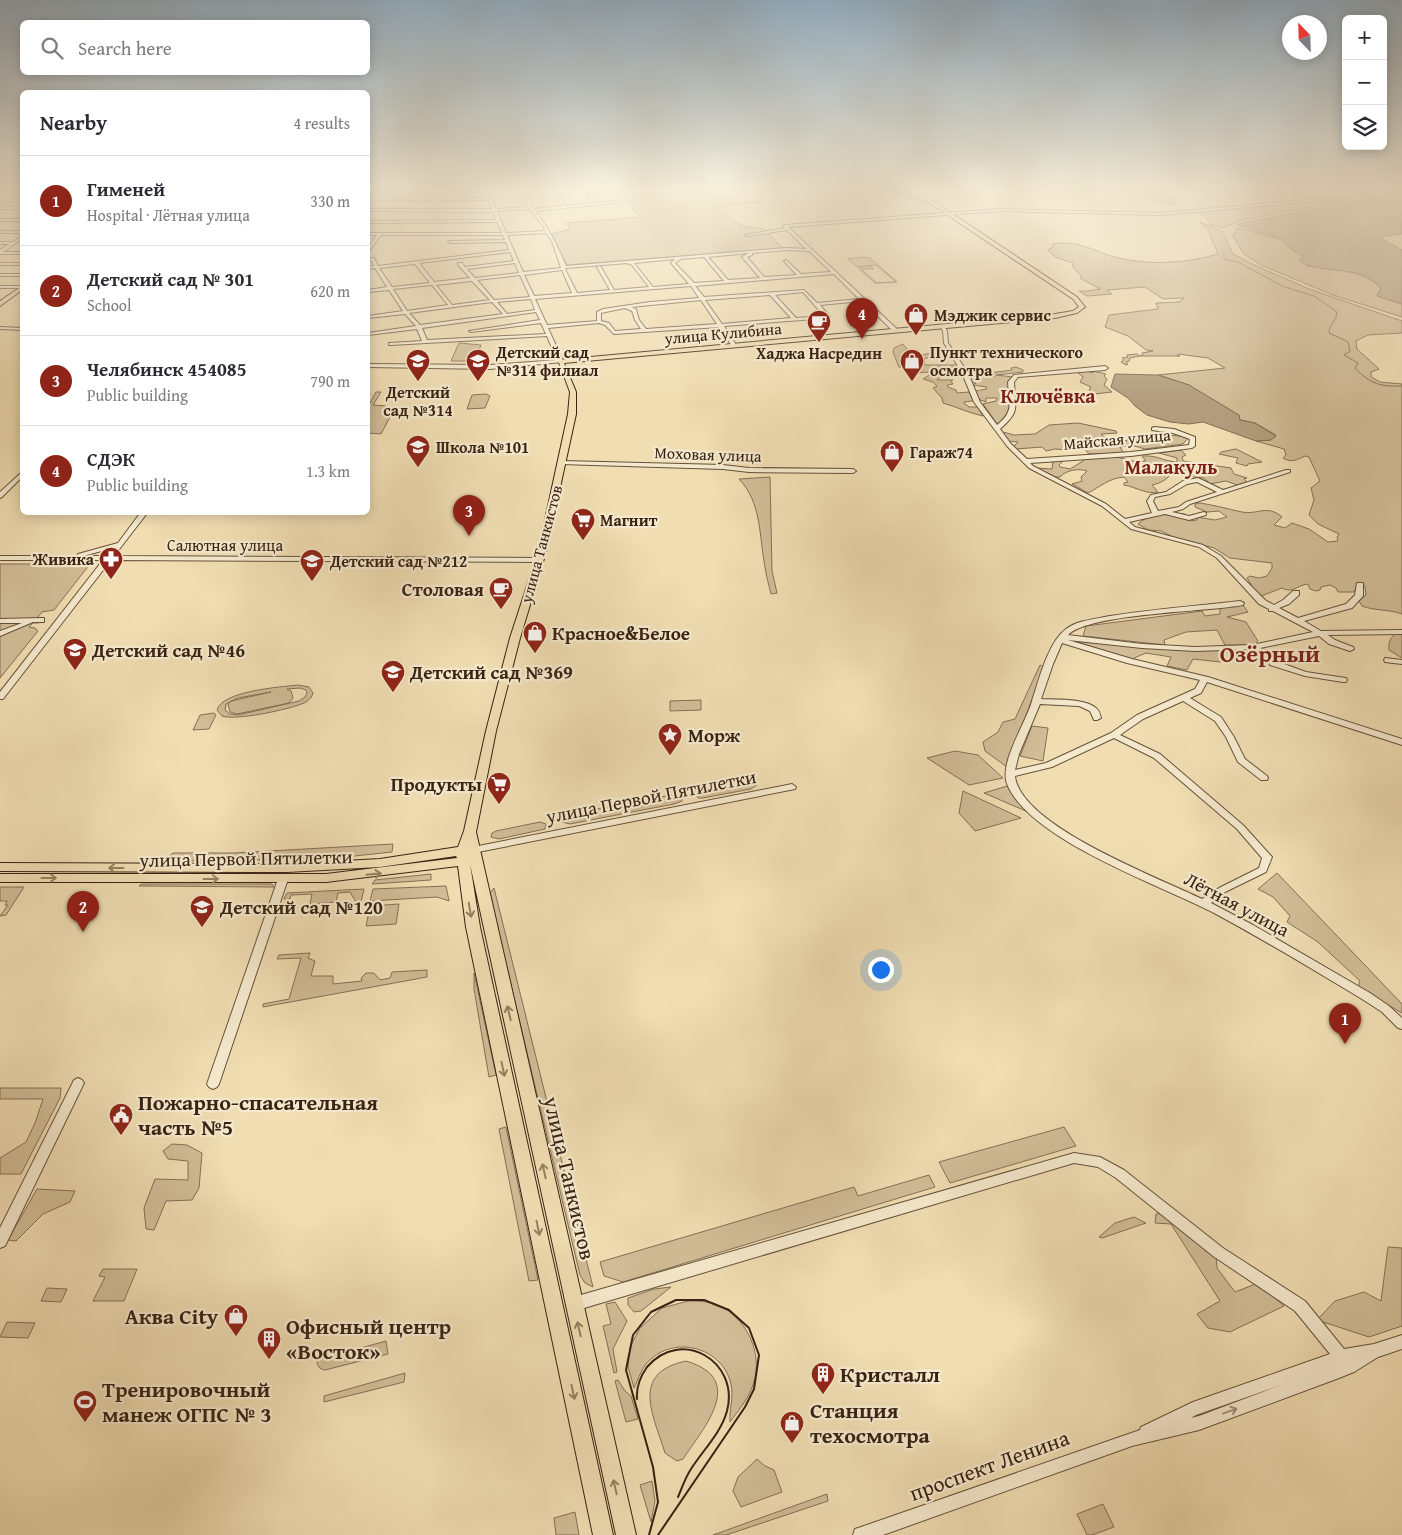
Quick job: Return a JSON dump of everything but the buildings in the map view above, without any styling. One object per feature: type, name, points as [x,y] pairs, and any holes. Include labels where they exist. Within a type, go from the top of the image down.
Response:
[{"type":"main road","name":"улица Кулибина","points":[[560,361],[1055,316],[1080,310],[1082,307],[1074,298],[1015,259]]},
{"type":"main road","points":[[0,304],[20,290]]},
{"type":"main road","name":"улица Танкистов","points":[[560,361],[573,398],[572,414],[539,560],[515,638],[492,731],[470,831],[468,856],[473,927],[565,1307],[626,1535]]},
{"type":"main road","name":"улица Первой Пятилетки","points":[[0,867],[287,868],[468,856]]},
{"type":"main road","name":"улица Первой Пятилетки","points":[[0,878],[283,879],[370,874],[468,856]]},
{"type":"main road","name":"улица Танкистов","points":[[565,1307],[603,1535]]},
{"type":"street","points":[[370,259],[373,260],[406,312],[419,327],[425,342]]},
{"type":"street","points":[[370,268],[445,259]]},
{"type":"street","name":"улица Танкистов","points":[[515,259],[547,335],[560,361]]},
{"type":"street","points":[[561,259],[575,294]]},
{"type":"street","points":[[370,291],[585,265],[601,266],[672,259]]},
{"type":"street","points":[[679,259],[673,263],[692,284],[734,345]]},
{"type":"street","points":[[707,259],[728,282]]},
{"type":"street","points":[[745,259],[763,279]]},
{"type":"street","points":[[820,259],[896,331]]},
{"type":"street","points":[[786,261],[800,276]]},
{"type":"street","points":[[416,262],[451,306]]},
{"type":"street","points":[[464,268],[517,262]]},
{"type":"street","points":[[628,262],[634,264],[652,288]]},
{"type":"street","points":[[0,264],[20,264]]},
{"type":"street","points":[[460,264],[505,314]]},
{"type":"street","points":[[601,266],[613,290]]},
{"type":"street","points":[[370,316],[493,301],[835,273]]},
{"type":"street","points":[[0,275],[20,275]]},
{"type":"street","points":[[0,287],[20,289]]},
{"type":"street","points":[[471,331],[543,324],[599,322],[607,324],[614,333],[828,317],[804,291],[626,307],[599,312],[599,322]]},
{"type":"street","points":[[772,294],[795,320]]},
{"type":"street","points":[[816,304],[863,300]]},
{"type":"street","points":[[626,307],[634,310],[637,320],[645,331]]},
{"type":"street","points":[[370,334],[538,311]]},
{"type":"street","points":[[462,320],[471,331],[473,339]]},
{"type":"street","points":[[942,326],[945,331],[946,343],[965,373],[977,402],[1009,445],[1031,467],[1104,505],[1124,521],[1141,531],[1201,546],[1219,557],[1262,602],[1320,633],[1332,642],[1350,649]]},
{"type":"street","points":[[0,328],[20,328]]},
{"type":"street","points":[[391,344],[547,335]]},
{"type":"street","name":"улица Кулибина","points":[[370,366],[490,366],[560,361]]},
{"type":"street","points":[[997,428],[1006,422],[1015,406],[1012,382],[1016,376],[1105,368]]},
{"type":"street","name":"Майская улица","points":[[1026,461],[1131,454],[1192,446],[1193,438],[1174,430],[1154,429]]},
{"type":"street","name":"Моховая улица","points":[[562,463],[723,467],[749,470],[853,471]]},
{"type":"street","points":[[1124,521],[1181,508],[1188,502],[1288,471]]},
{"type":"street","points":[[0,496],[20,476]]},
{"type":"street","points":[[1154,513],[1150,501],[1153,496],[1168,493],[1185,482],[1198,480],[1222,492]]},
{"type":"street","points":[[1166,512],[1189,518],[1204,514]]},
{"type":"street","points":[[0,697],[143,515]]},
{"type":"street","points":[[63,558],[120,544]]},
{"type":"street","name":"Салютная улица","points":[[0,558],[539,560]]},
{"type":"street","points":[[1297,621],[1349,606],[1360,596],[1360,585]]},
{"type":"street","points":[[1272,608],[1286,602],[1296,593]]},
{"type":"street","points":[[1205,679],[1198,691],[1140,716],[1114,735],[1049,765],[1010,774],[1018,743],[1036,701],[1045,672],[1061,638],[1070,628],[1115,618],[1240,603]]},
{"type":"street","points":[[0,621],[38,620],[0,634]]},
{"type":"street","points":[[1061,638],[1173,648],[1252,647],[1320,633],[1402,632]]},
{"type":"street","points":[[1061,638],[1130,661],[1205,679],[1368,733],[1402,742]]},
{"type":"street","points":[[1252,647],[1269,655],[1274,663],[1281,666],[1305,674],[1343,680]]},
{"type":"street","points":[[1388,660],[1402,662]]},
{"type":"street","points":[[1185,698],[1218,719],[1230,737],[1241,760],[1264,778]]},
{"type":"street","points":[[1036,701],[1087,706],[1094,710],[1097,718]]},
{"type":"street","points":[[1114,735],[1157,756],[1240,828],[1267,856],[1263,870],[1222,890],[1203,903]]},
{"type":"street","name":"Лётная улица","points":[[1010,774],[1011,783],[1018,796],[1048,827],[1245,925],[1375,1002],[1402,1025]]},
{"type":"street","name":"улица Первой Пятилетки","points":[[468,856],[487,847],[792,787]]},
{"type":"street","points":[[212,1084],[283,879]]},
{"type":"street","points":[[0,1242],[78,1083]]},
{"type":"street","points":[[565,1307],[1074,1158],[1100,1162],[1120,1174],[1218,1252],[1300,1306],[1341,1357],[1342,1366],[1339,1371]]},
{"type":"street","name":"проспект Ленина","points":[[1132,1439],[1193,1409],[1341,1357],[1374,1351],[1402,1342]]},
{"type":"street","name":"проспект Ленина","points":[[861,1535],[1132,1439],[1199,1422],[1349,1367],[1374,1351]]},
{"type":"street","points":[[1193,1409],[1189,1414],[1190,1418],[1199,1422]]},
{"type":"shaded area","points":[[564,259],[648,259],[567,265]]},
{"type":"shaded area","points":[[848,259],[871,259],[897,282],[876,265],[858,267],[870,266],[874,269],[861,269],[877,283]]},
{"type":"shaded area","points":[[1060,259],[1120,259],[1149,262],[1178,262],[1198,259],[1242,259],[1309,289],[1402,321],[1402,333],[1368,335],[1356,341],[1357,349],[1379,369],[1371,372],[1371,377],[1380,382],[1402,384],[1402,614],[1362,606],[1359,601],[1366,595],[1365,586],[1358,583],[1354,592],[1338,592],[1336,588],[1330,585],[1321,587],[1320,590],[1316,591],[1310,589],[1308,584],[1292,590],[1282,588],[1261,596],[1257,594],[1247,578],[1250,576],[1259,578],[1267,576],[1272,568],[1272,563],[1230,558],[1214,548],[1173,537],[1161,531],[1148,530],[1138,524],[1147,518],[1167,514],[1185,514],[1191,521],[1197,520],[1197,517],[1215,520],[1227,517],[1219,511],[1207,512],[1195,507],[1195,504],[1200,503],[1248,513],[1272,511],[1282,517],[1274,525],[1285,528],[1292,523],[1309,529],[1328,542],[1338,541],[1337,537],[1339,534],[1318,524],[1309,515],[1314,500],[1311,488],[1320,481],[1309,457],[1305,456],[1292,461],[1286,460],[1283,458],[1286,455],[1284,449],[1256,441],[1271,440],[1276,435],[1255,423],[1240,420],[1189,385],[1158,375],[1225,368],[1208,358],[1178,354],[1177,356],[1140,356],[1143,355],[1142,353],[1153,351],[1146,350],[1128,336],[1105,327],[1109,315],[1158,309],[1156,303],[1179,302],[1184,298],[1163,299],[1145,287],[1107,290],[1112,294],[1087,296],[1079,291],[1100,289],[1080,278],[1082,277],[1073,267],[1073,263]]},
{"type":"shaded area","points":[[1251,259],[1304,259],[1307,266],[1337,269],[1366,277],[1381,289],[1377,296],[1402,304],[1402,317],[1333,295],[1261,265]]},
{"type":"shaded area","points":[[1301,259],[1402,259],[1402,304],[1377,296],[1381,289],[1364,276],[1319,268],[1299,261]]},
{"type":"shaded area","points":[[459,343],[481,345],[476,358],[468,361],[451,361]]},
{"type":"shaded area","points":[[903,344],[913,357],[931,353],[933,356],[924,359],[925,365],[958,365],[958,367],[938,367],[932,372],[912,373],[911,369],[899,367],[893,352],[894,348]]},
{"type":"shaded area","points":[[1137,354],[1140,356],[1130,358],[1126,365],[1121,362],[1124,360],[1122,358],[1128,357],[1127,355]]},
{"type":"shaded area","points":[[1016,367],[1023,370],[1023,372],[996,375],[1013,377],[1008,387],[1011,398],[1009,408],[1005,417],[998,425],[983,404],[996,401],[997,398],[986,398],[986,402],[978,399],[976,391],[986,389],[987,387],[972,385],[976,383],[971,381],[970,378],[975,375],[995,376],[982,374],[1012,370],[1011,368]]},
{"type":"shaded area","points":[[940,368],[947,371],[937,380],[953,380],[951,381],[953,384],[947,385],[948,387],[956,390],[957,393],[969,392],[973,399],[964,403],[969,407],[978,407],[983,416],[943,403],[942,398],[933,388],[937,386],[933,382],[923,379],[937,373]]},
{"type":"shaded area","points":[[1087,371],[1106,374],[1104,376],[1107,379],[1104,385],[1112,392],[1095,394],[1089,390],[1091,387],[1080,382],[1083,377],[1078,373]]},
{"type":"shaded area","points":[[1115,374],[1158,375],[1189,385],[1239,415],[1240,420],[1255,423],[1276,436],[1271,440],[1256,441],[1203,422],[1189,424],[1170,422],[1147,415],[1128,398],[1111,387]]},
{"type":"shaded area","points":[[376,392],[381,392],[373,405],[386,406],[391,415],[381,434],[370,433],[370,403]]},
{"type":"shaded area","points":[[486,394],[490,396],[485,408],[467,409],[472,395]]},
{"type":"shaded area","points":[[1078,423],[1116,431],[1117,433],[1101,434],[1109,440],[1117,442],[1135,438],[1135,435],[1154,434],[1188,438],[1183,444],[1145,449],[1131,445],[1120,447],[1123,452],[1121,453],[1089,454],[1084,448],[1079,447],[1070,450],[1055,449],[1046,451],[1042,447],[1016,449],[1014,446],[1018,442],[1008,441],[1003,432],[1014,435],[1035,434],[1049,425]]},
{"type":"shaded area","points":[[1236,449],[1262,462],[1248,464],[1247,466],[1236,463],[1238,458],[1219,454]]},
{"type":"shaded area","points":[[1181,450],[1186,455],[1182,457],[1183,461],[1231,468],[1234,474],[1247,478],[1244,479],[1247,482],[1237,485],[1226,481],[1210,484],[1204,478],[1186,474],[1184,472],[1186,469],[1172,471],[1164,480],[1152,485],[1158,492],[1154,493],[1124,485],[1124,483],[1128,482],[1124,477],[1109,481],[1088,493],[1072,484],[1082,481],[1081,477],[1087,471],[1073,470],[1060,477],[1055,477],[1036,468],[1052,469],[1053,461],[1064,460],[1059,465],[1060,467],[1070,469],[1083,461],[1082,459],[1117,457],[1133,461],[1146,461],[1142,456],[1147,456],[1177,462],[1177,458],[1159,453]]},
{"type":"shaded area","points":[[770,477],[772,571],[777,593],[771,594],[765,570],[756,509],[746,488],[739,479]]},
{"type":"shaded area","points":[[0,564],[90,564],[54,610],[42,612],[37,618],[43,618],[39,623],[33,623],[29,627],[35,628],[38,631],[0,678]]},
{"type":"shaded area","points":[[1243,605],[1248,612],[1227,617],[1246,622],[1258,641],[1254,645],[1225,645],[1217,630],[1186,632],[1164,640],[1165,645],[1083,636],[1086,626],[1202,611],[1205,616],[1220,614],[1220,608]]},
{"type":"shaded area","points":[[1398,632],[1402,633],[1402,658],[1389,650],[1390,640]]},
{"type":"shaded area","points":[[1083,639],[1118,644],[1228,649],[1221,662],[1193,659],[1187,670],[1167,666],[1171,657],[1146,653],[1132,659],[1080,643]]},
{"type":"shaded area","points":[[1040,665],[1044,667],[1007,767],[985,751],[983,742],[998,732],[1003,722],[1015,719]]},
{"type":"shaded area","points":[[298,685],[309,687],[313,693],[311,698],[299,705],[264,714],[239,717],[222,716],[217,710],[229,698],[240,694]],"holes":[[[300,688],[306,690],[307,693],[299,701],[238,715],[230,714],[225,710],[226,704],[230,702],[228,704],[230,712],[237,714],[289,703],[293,698],[291,691],[287,689]],[[271,692],[233,701],[238,698]]]},
{"type":"shaded area","points":[[701,700],[701,710],[670,711],[670,701]]},
{"type":"shaded area","points":[[214,713],[216,715],[209,729],[193,730],[200,715]]},
{"type":"shaded area","points":[[1032,726],[1048,728],[1043,761],[1020,756]]},
{"type":"shaded area","points":[[955,751],[978,755],[1003,778],[969,785],[927,758]]},
{"type":"shaded area","points":[[748,780],[755,781],[757,785],[751,789],[703,798],[698,798],[694,793],[699,790]]},
{"type":"shaded area","points":[[1007,786],[1028,812],[984,793]]},
{"type":"shaded area","points":[[963,791],[1021,818],[975,831],[959,813]]},
{"type":"shaded area","points":[[676,794],[682,796],[682,801],[674,804],[570,824],[562,822],[561,819],[566,815]]},
{"type":"shaded area","points":[[540,822],[546,824],[545,829],[499,839],[491,837],[492,833],[496,831]]},
{"type":"shaded area","points":[[393,844],[392,852],[327,859],[178,861],[168,857],[173,853],[234,853]]},
{"type":"shaded area","points":[[1277,873],[1402,1004],[1402,1013],[1358,988],[1360,981],[1318,942],[1287,922],[1290,916],[1273,897],[1258,889]]},
{"type":"shaded area","points":[[431,874],[431,880],[372,884],[375,880]]},
{"type":"shaded area","points":[[141,884],[272,884],[274,887],[139,886]]},
{"type":"shaded area","points":[[446,886],[449,901],[437,897],[370,901],[373,889]]},
{"type":"shaded area","points":[[0,887],[24,887],[6,915],[0,916],[8,905],[5,905],[7,901],[0,901]]},
{"type":"shaded area","points":[[494,888],[593,1287],[585,1283],[580,1275],[490,897],[490,893]]},
{"type":"shaded area","points":[[364,889],[361,902],[356,902],[350,892],[338,893],[336,902],[310,904],[312,894],[291,895],[290,899],[284,899],[287,893]]},
{"type":"shaded area","points":[[399,904],[396,924],[366,926],[370,906]]},
{"type":"shaded area","points":[[310,953],[308,958],[315,961],[311,976],[333,976],[333,984],[362,981],[361,978],[366,973],[374,973],[380,980],[390,978],[392,972],[427,970],[427,977],[263,1007],[263,1004],[289,999],[301,958],[277,959],[279,955]]},
{"type":"shaded area","points":[[474,973],[496,1075],[489,1077],[474,989]]},
{"type":"shaded area","points":[[0,1088],[61,1088],[60,1098],[21,1174],[0,1174],[0,1158],[26,1142],[43,1099],[0,1099]]},
{"type":"shaded area","points":[[506,1127],[538,1280],[529,1281],[499,1129]]},
{"type":"shaded area","points":[[1064,1127],[1076,1146],[950,1183],[939,1162]]},
{"type":"shaded area","points":[[172,1144],[187,1145],[202,1153],[199,1188],[192,1200],[166,1201],[154,1230],[146,1229],[144,1208],[155,1179],[188,1180],[188,1161],[168,1159],[163,1151]]},
{"type":"shaded area","points":[[929,1175],[935,1187],[623,1282],[604,1276],[600,1262],[854,1187],[858,1196]]},
{"type":"shaded area","points":[[37,1189],[75,1191],[70,1202],[43,1214],[16,1241],[8,1240]]},
{"type":"shaded area","points":[[1166,1213],[1191,1238],[1195,1237],[1216,1256],[1217,1268],[1235,1292],[1258,1283],[1284,1306],[1230,1332],[1208,1328],[1197,1314],[1220,1301],[1171,1224],[1155,1223],[1156,1214]]},
{"type":"shaded area","points":[[1134,1217],[1146,1223],[1102,1238],[1099,1237],[1115,1223]]},
{"type":"shaded area","points":[[1388,1247],[1402,1248],[1402,1326],[1369,1337],[1317,1320],[1335,1301],[1364,1292],[1381,1301]]},
{"type":"shaded area","points":[[103,1269],[137,1269],[124,1301],[93,1301],[105,1277],[99,1276]]},
{"type":"shaded area","points":[[671,1287],[641,1311],[634,1312],[628,1305],[628,1298],[654,1289]]},
{"type":"shaded area","points":[[47,1288],[67,1289],[61,1302],[41,1301]]},
{"type":"shaded area","points":[[688,1301],[712,1303],[727,1310],[745,1328],[751,1340],[755,1352],[755,1378],[747,1399],[730,1422],[732,1389],[726,1372],[719,1362],[709,1354],[698,1349],[674,1348],[662,1352],[645,1365],[634,1388],[628,1367],[630,1347],[640,1328],[662,1308]]},
{"type":"shaded area","points":[[615,1302],[627,1321],[613,1349],[617,1372],[614,1373],[603,1326],[611,1324],[606,1304]]},
{"type":"shaded area","points":[[7,1322],[35,1323],[28,1338],[0,1337]]},
{"type":"shaded area","points":[[386,1341],[388,1354],[325,1370],[318,1366],[317,1360]]},
{"type":"shaded area","points":[[686,1361],[704,1369],[714,1379],[718,1391],[716,1404],[710,1418],[683,1459],[677,1461],[665,1453],[655,1424],[650,1397],[652,1385],[657,1375],[669,1367]]},
{"type":"shaded area","points":[[405,1373],[404,1382],[324,1402],[324,1396]]},
{"type":"shaded area","points":[[618,1380],[625,1391],[631,1396],[638,1419],[626,1422],[615,1381]]},
{"type":"shaded area","points":[[757,1459],[765,1466],[774,1470],[782,1492],[741,1507],[733,1491],[738,1477]]},
{"type":"shaded area","points":[[652,1481],[655,1501],[651,1522],[640,1485]]},
{"type":"shaded area","points":[[827,1494],[828,1501],[726,1535],[713,1535]]},
{"type":"shaded area","points":[[1103,1504],[1114,1527],[1087,1535],[1077,1514]]},
{"type":"shaded area","points":[[575,1512],[579,1535],[556,1535],[554,1518]]},
{"type":"waterway","points":[[1224,259],[1238,262],[1282,286],[1314,296],[1337,312],[1329,333],[1348,342],[1350,351],[1344,355],[1358,363],[1355,368],[1366,378],[1376,383],[1388,386],[1402,386]]},
{"type":"tram line","points":[[649,1535],[658,1502],[653,1467],[626,1370],[633,1335],[651,1312],[676,1300],[704,1300],[729,1310],[749,1328],[759,1355],[754,1389],[745,1407],[658,1535]]},
{"type":"tram line","points":[[637,1399],[639,1382],[647,1367],[661,1355],[676,1350],[691,1350],[705,1355],[725,1377],[729,1393],[727,1411],[721,1427],[689,1472],[678,1497]]},
{"type":"place","name":"Мэджик сервис","points":[[916,336]]},
{"type":"place","name":"СДЭК","points":[[862,339]]},
{"type":"place","name":"Хаджа Насредин","points":[[819,343]]},
{"type":"place","name":"Детский сад №314","points":[[418,382]]},
{"type":"place","name":"Детский сад №314 филиал","points":[[478,382]]},
{"type":"place","name":"Пункт технического осмотра","points":[[912,382]]},
{"type":"place","name":"Школа №101","points":[[418,468]]},
{"type":"place","name":"Гараж74","points":[[892,473]]},
{"type":"place","name":"Челябинск 454085","points":[[469,536]]},
{"type":"place","name":"Магнит","points":[[583,541]]},
{"type":"place","name":"Живика","points":[[111,580]]},
{"type":"place","name":"Детский сад №212","points":[[312,582]]},
{"type":"place","name":"Столовая","points":[[501,610]]},
{"type":"place","name":"Красное&Белое","points":[[535,654]]},
{"type":"place","name":"Детский сад №46","points":[[75,671]]},
{"type":"place","name":"Детский сад №369","points":[[393,693]]},
{"type":"place","name":"Морж","points":[[670,756]]},
{"type":"place","name":"Продукты","points":[[499,805]]},
{"type":"place","name":"Детский сад №120","points":[[202,928]]},
{"type":"place","name":"Детский сад № 301","points":[[83,932]]},
{"type":"place","name":"Гименей","points":[[1345,1044]]},
{"type":"place","name":"Пожарно-спасательная часть №5","points":[[121,1136]]},
{"type":"place","name":"Аква City","points":[[236,1337]]},
{"type":"place","name":"Офисный центр «Восток»","points":[[269,1360]]},
{"type":"place","name":"Кристалл","points":[[823,1395]]},
{"type":"place","name":"Тренировочный манеж ОГПС № 3","points":[[85,1423]]},
{"type":"place","name":"Станция техосмотра","points":[[792,1444]]},
{"type":"district","name":"Ключёвка","points":[[1048,395]]},
{"type":"district","name":"Малакуль","points":[[1171,466]]},
{"type":"district","name":"Озёрный","points":[[1270,653]]}]
